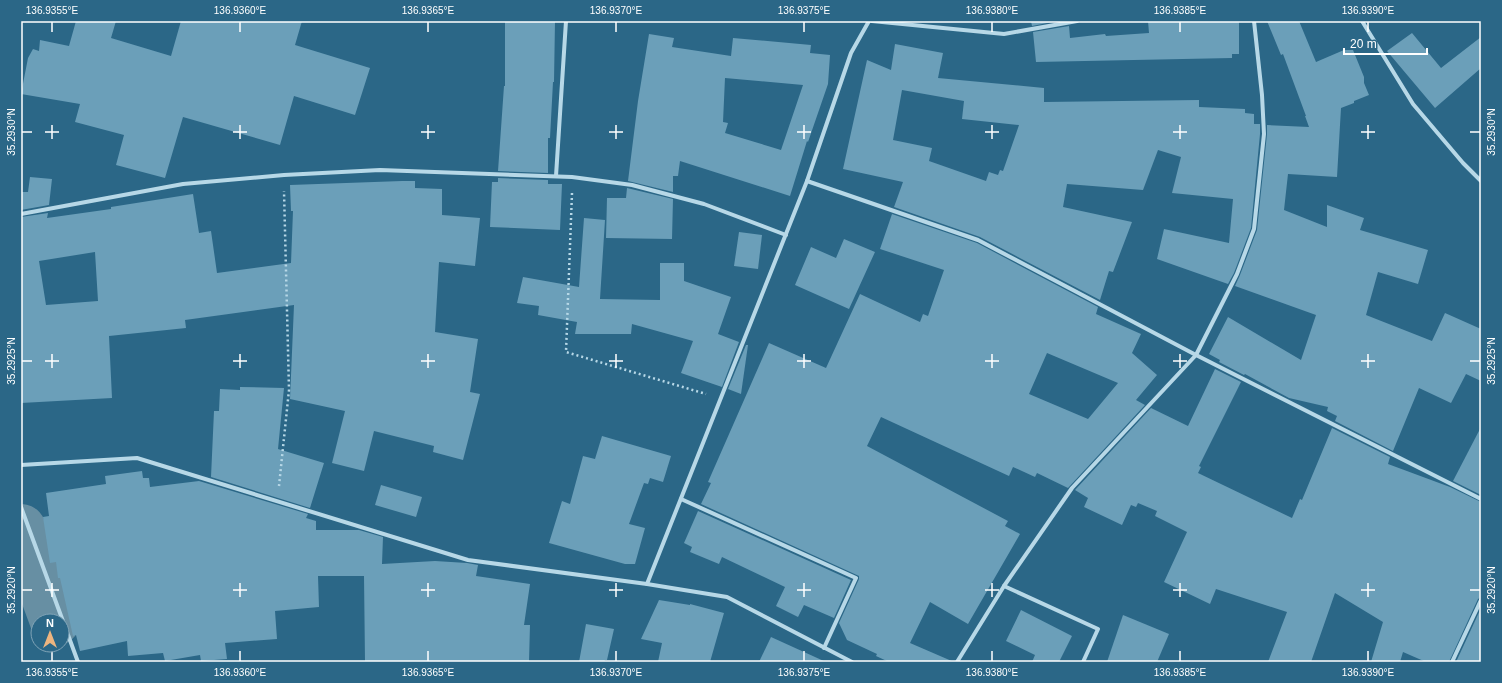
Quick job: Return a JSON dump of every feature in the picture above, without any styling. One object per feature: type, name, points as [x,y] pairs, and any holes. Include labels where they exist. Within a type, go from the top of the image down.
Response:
[{"type":"street","points":[[556,176],[566,21]]},
{"type":"street","points":[[647,584],[807,181],[851,53],[869,21]]},
{"type":"street","points":[[872,21],[1004,34],[1077,21]]},
{"type":"street","points":[[957,662],[1004,586],[1072,488],[1196,356],[1237,274],[1254,229],[1264,134],[1262,95],[1254,21]]},
{"type":"street","points":[[1362,21],[1414,104],[1481,181]]},
{"type":"street","points":[[21,214],[183,184],[284,175],[380,170],[556,176],[632,185],[704,204],[786,235]]},
{"type":"street","points":[[807,181],[978,240],[1196,356],[1481,499]]},
{"type":"street","points":[[21,465],[138,458],[468,560],[647,584],[727,597],[852,662]]},
{"type":"street","points":[[682,498],[856,578],[824,648]]},
{"type":"street","points":[[21,507],[78,662]]},
{"type":"street","points":[[1004,586],[1098,629],[1083,662]]},
{"type":"street","points":[[1452,662],[1481,600]]},
{"type":"path","points":[[278,501],[289,390],[284,175]]},
{"type":"path","points":[[572,177],[566,352],[721,399]]},
{"type":"building","points":[[76,21],[116,21],[111,38],[171,56],[181,21],[302,21],[295,45],[370,68],[355,115],[294,96],[280,145],[183,117],[165,178],[116,165],[124,135],[75,122],[80,104],[21,94],[28,58],[33,49],[39,51],[40,40],[69,46]]},
{"type":"building","points":[[505,21],[555,21],[554,82],[550,138],[548,138],[548,173],[498,171],[505,86]]},
{"type":"building","points":[[1031,21],[1057,21],[1032,26]]},
{"type":"building","points":[[1148,21],[1239,21],[1239,54],[1232,54],[1232,58],[1036,62],[1033,32],[1069,26],[1070,38],[1105,34],[1106,36],[1149,33]]},
{"type":"building","points":[[1267,21],[1299,21],[1316,62],[1344,50],[1353,50],[1364,77],[1364,83],[1369,95],[1341,108],[1337,177],[1288,174],[1284,210],[1327,227],[1327,205],[1364,218],[1360,230],[1428,250],[1418,284],[1378,272],[1366,315],[1432,341],[1445,313],[1481,329],[1481,381],[1466,374],[1451,403],[1419,388],[1393,451],[1335,421],[1337,416],[1327,411],[1328,407],[1289,398],[1245,374],[1244,375],[1219,362],[1220,360],[1209,354],[1228,317],[1301,360],[1316,315],[1235,286],[1257,230],[1267,125],[1309,127],[1283,54],[1281,55]]},
{"type":"building","points":[[1412,33],[1441,68],[1481,37],[1481,68],[1435,108],[1387,51]]},
{"type":"building","points":[[649,34],[674,38],[672,47],[731,56],[733,38],[811,45],[810,53],[830,55],[828,84],[808,142],[807,141],[790,196],[680,161],[678,176],[673,176],[673,192],[628,181],[638,101]],"holes":[[[725,78],[803,85],[781,150],[725,133],[728,123],[723,122]]]},
{"type":"building","points":[[895,44],[943,53],[938,78],[1044,88],[1044,102],[1199,100],[1199,107],[1245,109],[1245,113],[1254,114],[1254,124],[1260,124],[1260,134],[1251,228],[1234,273],[1228,284],[1157,259],[1164,229],[1229,243],[1233,199],[1172,193],[1181,157],[1158,150],[1143,190],[1067,184],[1063,207],[1132,222],[1113,272],[1109,271],[1100,300],[980,237],[894,207],[903,182],[843,169],[867,60],[891,70]],"holes":[[[902,90],[964,101],[962,119],[1019,125],[1003,171],[1000,170],[998,175],[989,172],[986,181],[929,161],[932,148],[893,140]]]},
{"type":"building","points":[[30,177],[52,179],[49,205],[21,210],[21,192],[28,192]]},
{"type":"building","points":[[498,178],[548,180],[548,184],[562,184],[560,230],[490,227],[492,182],[498,182]]},
{"type":"building","points":[[415,181],[415,188],[442,189],[442,215],[480,218],[475,266],[439,262],[435,332],[478,339],[470,392],[480,394],[463,460],[433,452],[434,446],[374,431],[364,471],[332,463],[345,411],[290,399],[294,305],[185,320],[186,328],[109,336],[112,398],[21,403],[21,217],[48,213],[47,218],[111,209],[111,207],[193,194],[199,233],[211,231],[217,273],[291,263],[293,211],[291,211],[290,185]],"holes":[[[95,252],[98,301],[46,305],[39,261]]]},
{"type":"building","points":[[627,188],[673,199],[672,239],[606,238],[607,198],[626,198]]},
{"type":"building","points":[[892,214],[977,243],[1098,307],[1096,314],[1141,334],[1132,353],[1157,375],[1136,400],[1145,405],[1068,488],[1037,473],[1035,477],[1013,467],[1009,476],[881,417],[867,446],[1008,521],[1005,526],[1020,534],[968,624],[930,602],[910,643],[954,662],[889,662],[876,656],[877,654],[847,640],[839,623],[859,576],[701,504],[711,483],[708,482],[769,343],[826,368],[860,294],[920,322],[923,314],[928,316],[944,270],[880,249]],"holes":[[[1047,353],[1118,383],[1088,419],[1029,394]]]},
{"type":"building","points":[[584,218],[605,220],[600,299],[660,300],[660,263],[684,263],[684,281],[731,297],[718,334],[739,342],[722,387],[681,373],[693,341],[632,324],[631,334],[575,334],[577,322],[538,315],[539,306],[517,303],[523,277],[579,287]]},
{"type":"building","points":[[739,232],[762,235],[758,269],[734,266]]},
{"type":"building","points":[[844,239],[875,252],[849,309],[795,285],[811,247],[836,258]]},
{"type":"building","points":[[746,345],[748,345],[741,394],[728,389]]},
{"type":"building","points":[[1215,369],[1241,382],[1199,466],[1201,467],[1198,473],[1292,518],[1300,499],[1302,500],[1332,428],[1390,457],[1388,464],[1450,487],[1481,502],[1481,597],[1478,599],[1449,662],[1426,662],[1403,652],[1400,662],[1371,662],[1383,622],[1335,593],[1311,662],[1268,662],[1287,612],[1216,589],[1210,604],[1164,582],[1187,532],[1155,516],[1157,511],[1138,503],[1136,507],[1131,505],[1122,525],[1084,507],[1088,498],[1075,490],[1151,408],[1188,426]]},
{"type":"building","points":[[240,387],[284,388],[278,449],[324,463],[310,508],[211,477],[214,411],[219,411],[220,389],[240,390]]},
{"type":"building","points":[[1481,427],[1481,495],[1453,481]]},
{"type":"building","points":[[602,436],[671,456],[663,482],[650,478],[648,484],[644,483],[629,524],[645,528],[635,564],[625,564],[549,543],[562,501],[570,504],[583,456],[595,459]]},
{"type":"building","points":[[142,471],[143,478],[149,478],[150,487],[199,481],[308,514],[306,518],[316,521],[316,530],[359,530],[383,537],[382,564],[435,561],[467,563],[478,565],[476,576],[530,584],[524,625],[530,625],[529,662],[365,662],[364,576],[318,576],[319,607],[275,611],[277,639],[225,643],[227,659],[201,661],[200,655],[165,661],[163,653],[128,656],[127,641],[80,651],[76,635],[73,636],[70,623],[70,613],[68,613],[60,578],[58,578],[56,562],[50,563],[43,517],[49,516],[46,493],[106,484],[105,476]]},
{"type":"building","points":[[381,485],[422,497],[416,517],[375,505]]},
{"type":"building","points":[[698,511],[851,580],[834,618],[804,605],[798,617],[776,606],[785,587],[722,557],[719,564],[690,552],[692,547],[684,543]]},
{"type":"building","points":[[659,600],[690,604],[724,613],[710,662],[658,662],[662,643],[641,639]]},
{"type":"building","points":[[1481,608],[1481,662],[1456,662]]},
{"type":"building","points":[[1021,610],[1072,636],[1059,662],[1032,662],[1035,655],[1006,641]]},
{"type":"building","points":[[1123,615],[1169,634],[1157,662],[1107,662]]},
{"type":"building","points":[[586,624],[614,629],[607,660],[604,662],[579,662]]},
{"type":"building","points":[[771,637],[826,662],[759,662]]},
{"type":"waterway","points":[[21,529],[52,613]]}]
